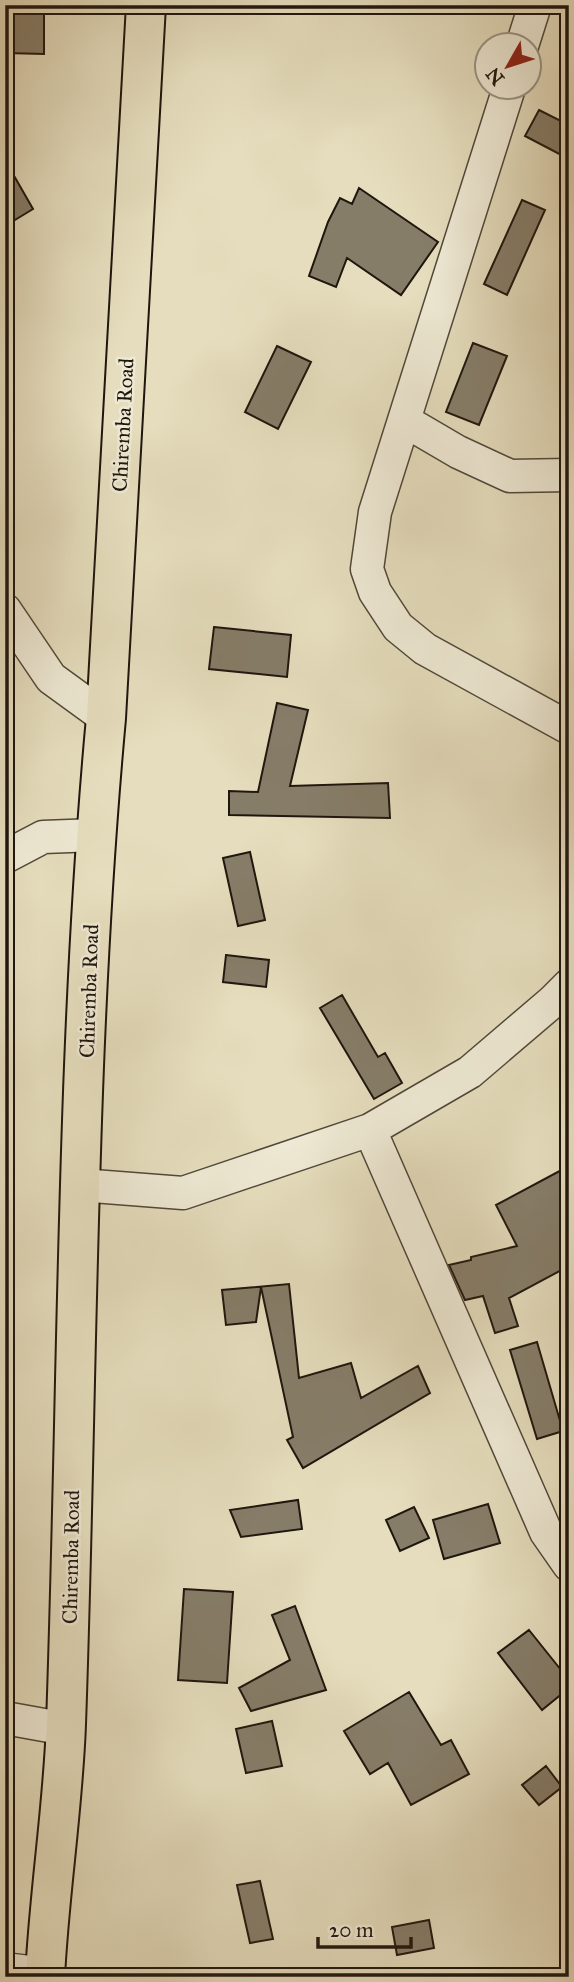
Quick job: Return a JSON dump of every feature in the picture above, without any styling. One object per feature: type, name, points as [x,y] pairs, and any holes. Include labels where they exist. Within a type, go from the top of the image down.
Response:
[{"type":"main road","name":"Chiremba Road","points":[[45,1975],[66,1729],[80,1185],[96,835],[106,718],[146,5]]},
{"type":"street","points":[[526,32],[535,5]]},
{"type":"street","points":[[505,102],[375,512],[367,569],[375,592],[398,627],[425,649],[569,728]]},
{"type":"street","points":[[405,421],[458,452],[510,476],[569,475]]},
{"type":"street","points":[[5,610],[51,678],[106,718]]},
{"type":"street","points":[[5,857],[43,836],[96,835]]},
{"type":"street","points":[[80,1185],[183,1193],[370,1130],[470,1072],[569,985]]},
{"type":"street","points":[[370,1130],[546,1532],[569,1565]]},
{"type":"street","points":[[5,1718],[66,1729]]},
{"type":"street","points":[[5,1969],[45,1975]]},
{"type":"building","points":[[5,5],[44,5],[44,54],[5,53]]},
{"type":"building","points":[[539,110],[569,125],[569,159],[525,136]]},
{"type":"building","points":[[5,160],[33,209],[5,226]]},
{"type":"building","points":[[359,188],[438,242],[401,295],[347,258],[336,287],[309,276],[328,222],[340,198],[352,204]]},
{"type":"building","points":[[522,200],[545,210],[507,295],[484,284]]},
{"type":"building","points":[[473,343],[507,356],[479,425],[446,412]]},
{"type":"building","points":[[277,346],[311,362],[278,429],[245,412]]},
{"type":"building","points":[[214,627],[291,635],[287,677],[209,669]]},
{"type":"building","points":[[277,703],[308,710],[290,786],[388,783],[390,818],[229,815],[229,791],[258,792]]},
{"type":"building","points":[[250,852],[265,920],[238,926],[223,858]]},
{"type":"building","points":[[226,955],[269,960],[266,987],[223,982]]},
{"type":"building","points":[[342,995],[378,1057],[385,1053],[402,1083],[374,1099],[320,1008]]},
{"type":"building","points":[[569,1166],[569,1266],[509,1298],[518,1326],[495,1333],[483,1296],[465,1300],[449,1265],[517,1246],[496,1205]]},
{"type":"building","points":[[289,1284],[299,1378],[351,1363],[361,1398],[418,1366],[430,1393],[303,1468],[287,1440],[293,1437],[261,1287],[256,1322],[226,1325],[222,1290]]},
{"type":"building","points":[[537,1342],[563,1431],[537,1439],[510,1350]]},
{"type":"building","points":[[298,1500],[302,1529],[241,1537],[230,1510]]},
{"type":"building","points":[[488,1504],[500,1543],[444,1559],[433,1520]]},
{"type":"building","points":[[414,1507],[429,1538],[400,1551],[386,1520]]},
{"type":"building","points":[[184,1589],[233,1592],[227,1683],[178,1680]]},
{"type":"building","points":[[295,1606],[326,1690],[251,1711],[239,1688],[290,1660],[272,1615]]},
{"type":"building","points":[[529,1630],[569,1680],[569,1688],[542,1710],[498,1653]]},
{"type":"building","points":[[409,1692],[441,1745],[451,1740],[469,1774],[411,1805],[388,1763],[370,1774],[344,1731]]},
{"type":"building","points":[[272,1721],[282,1766],[246,1773],[236,1729]]},
{"type":"building","points":[[546,1766],[562,1787],[539,1805],[522,1785]]},
{"type":"building","points":[[260,1881],[273,1939],[250,1943],[237,1885]]},
{"type":"building","points":[[429,1920],[434,1948],[397,1955],[392,1927]]}]
